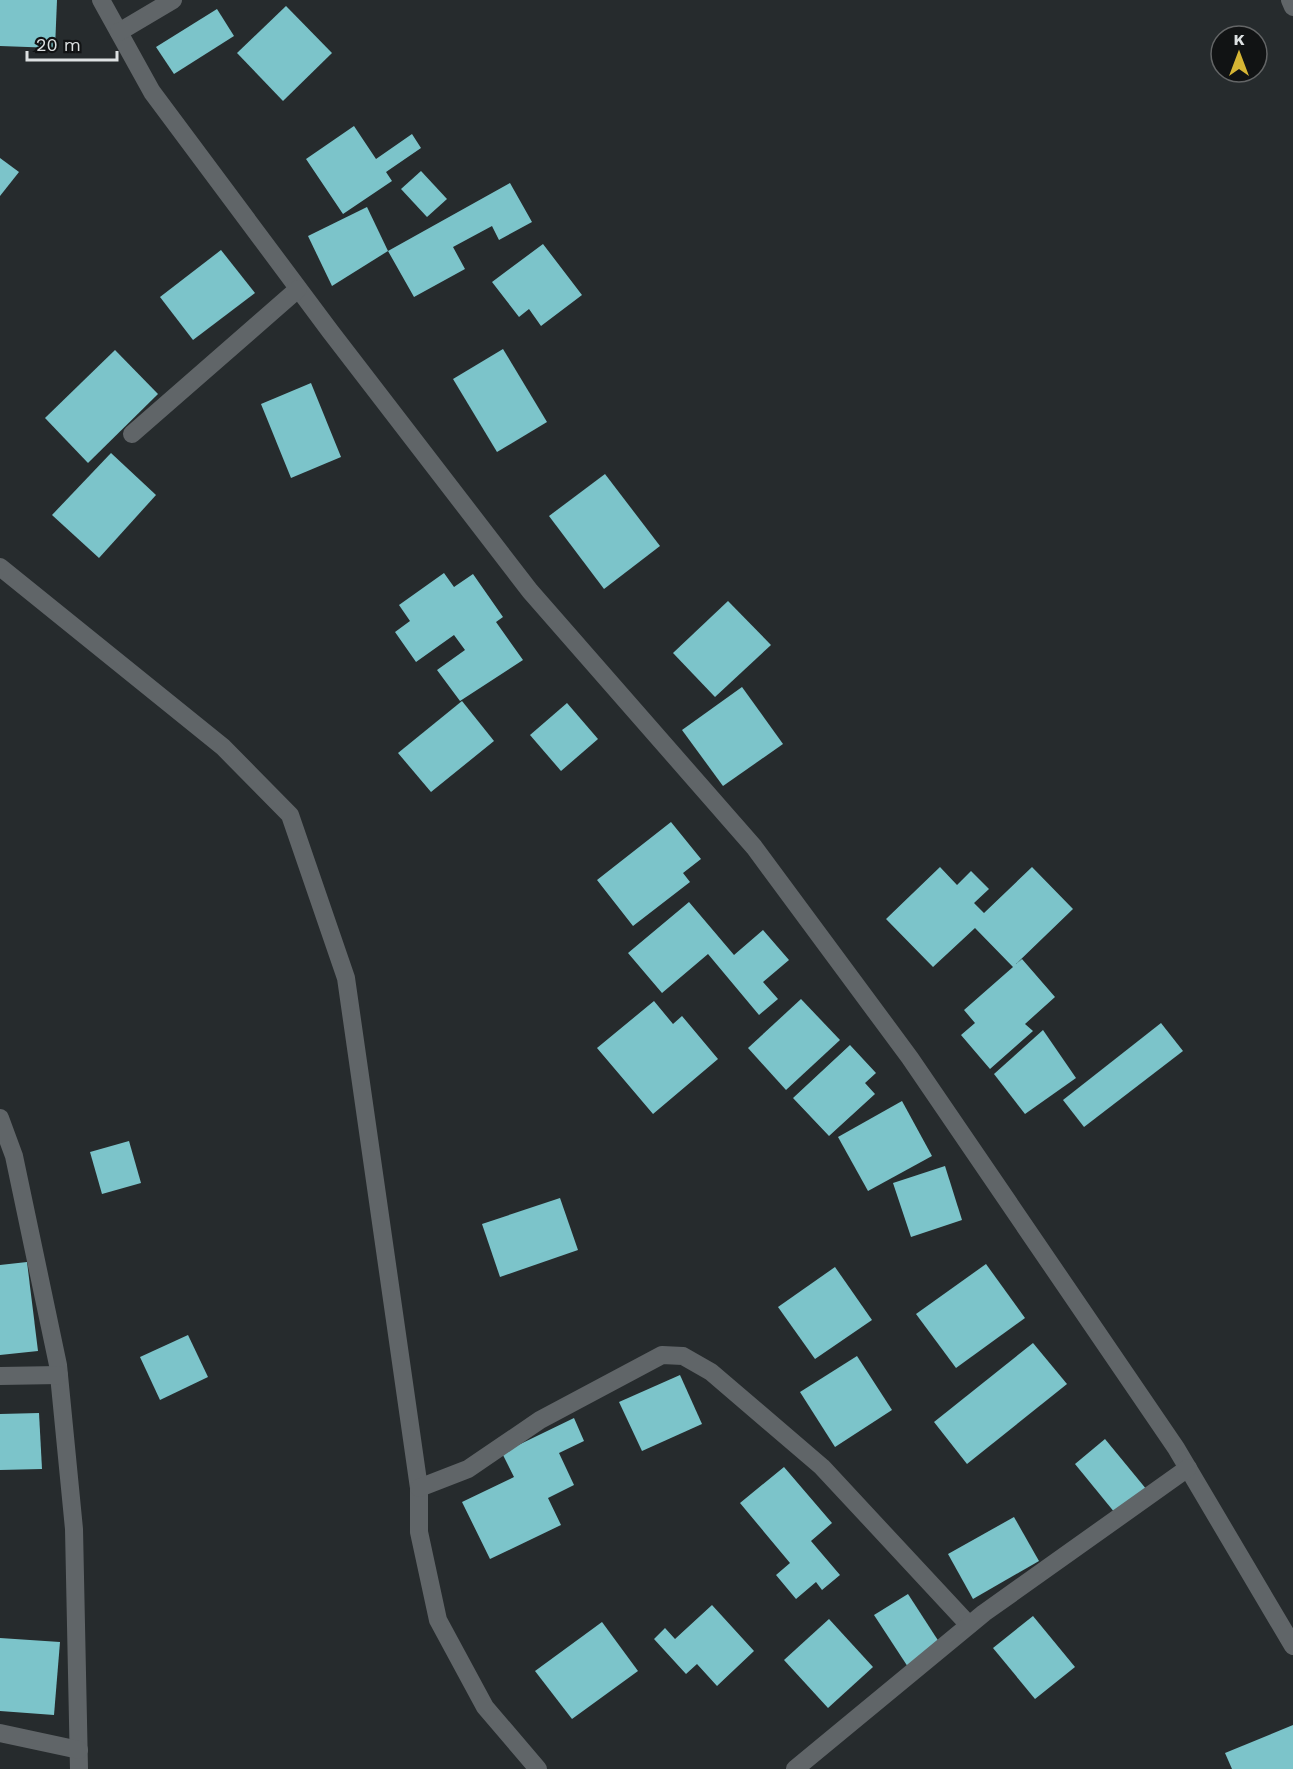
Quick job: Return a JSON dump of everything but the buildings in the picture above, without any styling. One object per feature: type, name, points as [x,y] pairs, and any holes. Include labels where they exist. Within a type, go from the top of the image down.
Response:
[{"type":"street","points":[[101,0],[152,92],[298,289],[530,591],[754,847],[910,1058],[1188,1468],[1293,1646]]},
{"type":"street","points":[[119,32],[173,0]]},
{"type":"street","points":[[1290,0],[1293,7]]},
{"type":"street","points":[[132,434],[298,289]]},
{"type":"street","points":[[0,567],[223,747],[290,815],[346,978],[419,1488],[419,1532],[438,1620],[485,1707],[538,1769]]},
{"type":"street","points":[[0,1118],[14,1156],[59,1375],[74,1529],[79,1769]]},
{"type":"street","points":[[419,1488],[468,1469],[540,1420],[662,1355],[683,1356],[711,1372],[822,1467],[969,1625]]},
{"type":"street","points":[[0,1376],[59,1375]]},
{"type":"street","points":[[795,1769],[984,1612],[1188,1468]]},
{"type":"street","points":[[0,1733],[79,1750]]}]
